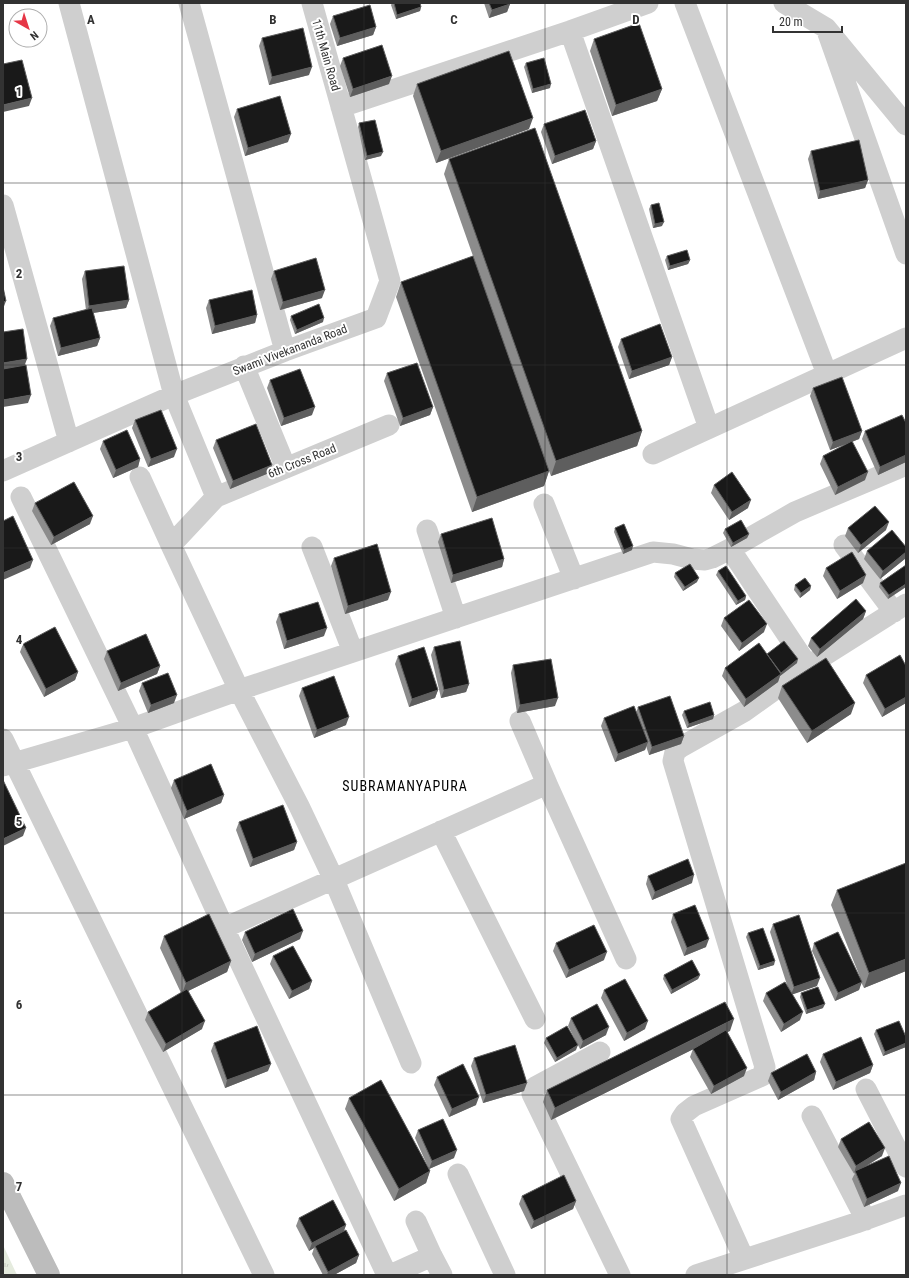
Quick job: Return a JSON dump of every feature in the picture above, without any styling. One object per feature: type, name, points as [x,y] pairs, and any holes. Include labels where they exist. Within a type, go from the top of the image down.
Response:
[{"type":"street","points":[[69,3],[174,395],[216,497],[171,545]]},
{"type":"street","points":[[190,3],[285,350]]},
{"type":"street","name":"11th Main Road","points":[[312,3],[341,107]]},
{"type":"street","points":[[341,107],[570,31],[648,3]]},
{"type":"street","points":[[685,3],[827,374]]},
{"type":"street","points":[[784,3],[826,28],[906,125]]},
{"type":"street","points":[[826,28],[906,254]]},
{"type":"street","points":[[570,31],[709,428]]},
{"type":"street","name":"Swami Vivekananda Road","points":[[3,471],[174,395],[244,366],[376,318],[390,281],[341,107]]},
{"type":"street","points":[[3,205],[69,442]]},
{"type":"street","points":[[652,454],[906,338]]},
{"type":"street","points":[[244,366],[286,468]]},
{"type":"street","name":"6th Cross Road","points":[[216,497],[389,425]]},
{"type":"street","points":[[9,764],[133,728],[239,690],[653,552],[661,552],[692,559],[705,560],[712,558],[795,512],[906,464]]},
{"type":"street","points":[[140,477],[239,690],[299,806],[334,880],[411,1063]]},
{"type":"street","points":[[21,497],[133,728],[224,928],[387,1275]]},
{"type":"street","points":[[544,504],[574,579]]},
{"type":"street","points":[[427,530],[456,618]]},
{"type":"street","points":[[744,1259],[681,1120],[685,1113],[694,1106],[762,1076],[765,1066],[673,761],[675,752],[681,747],[745,711],[808,666],[900,608],[844,545]]},
{"type":"street","points":[[312,547],[353,652]]},
{"type":"street","points":[[730,549],[808,666]]},
{"type":"street","points":[[520,721],[626,959]]},
{"type":"street","points":[[3,739],[9,764],[264,1275]]},
{"type":"street","points":[[224,928],[547,784]]},
{"type":"street","points":[[441,831],[535,1019]]},
{"type":"street","points":[[600,1052],[535,1087],[532,1094],[620,1275]]},
{"type":"street","points":[[866,1089],[906,1167]]},
{"type":"street","points":[[812,1116],[866,1220]]},
{"type":"street","points":[[458,1174],[505,1275]]},
{"type":"street","points":[[3,1183],[49,1275]]},
{"type":"street","points":[[696,1275],[866,1220],[906,1205]]},
{"type":"street","points":[[416,1221],[442,1275]]},
{"type":"street","points":[[390,1275],[432,1256]]},
{"type":"green space","points":[[3,1245],[17,1275],[3,1275]]},
{"type":"building","points":[[394,3],[420,3],[421,7],[397,15]]},
{"type":"building","points":[[489,3],[510,3],[510,4],[492,10]]},
{"type":"building","points":[[370,5],[376,27],[340,38],[333,16]]},
{"type":"building","points":[[639,23],[662,89],[616,105],[594,39]]},
{"type":"building","points":[[303,28],[312,67],[272,77],[262,38]]},
{"type":"building","points":[[382,45],[392,76],[353,89],[343,58]]},
{"type":"building","points":[[509,51],[533,118],[441,151],[417,84]]},
{"type":"building","points":[[544,58],[551,84],[533,89],[526,63]]},
{"type":"building","points":[[22,60],[32,98],[3,105],[3,64]]},
{"type":"building","points":[[280,96],[291,134],[248,148],[237,109]]},
{"type":"building","points":[[585,110],[596,141],[555,156],[544,124]]},
{"type":"building","points":[[375,120],[383,152],[367,156],[359,123]]},
{"type":"building","points":[[535,128],[642,431],[556,461],[449,159]]},
{"type":"building","points":[[859,140],[868,180],[820,191],[811,151]]},
{"type":"building","points":[[659,203],[664,222],[655,224],[651,205]]},
{"type":"building","points":[[687,250],[690,260],[670,266],[667,256]]},
{"type":"building","points":[[473,256],[549,471],[477,497],[401,282]]},
{"type":"building","points":[[316,258],[325,290],[283,302],[274,271]]},
{"type":"building","points":[[124,266],[129,300],[89,306],[85,271]]},
{"type":"building","points":[[3,287],[6,301],[3,302]]},
{"type":"building","points":[[252,290],[257,315],[215,326],[209,300]]},
{"type":"building","points":[[319,304],[324,318],[297,330],[291,316]]},
{"type":"building","points":[[92,308],[100,338],[61,348],[53,318]]},
{"type":"building","points":[[660,324],[672,357],[632,371],[621,339]]},
{"type":"building","points":[[23,329],[27,359],[3,363],[3,332]]},
{"type":"building","points":[[417,363],[433,407],[403,418],[387,373]]},
{"type":"building","points":[[26,365],[31,395],[3,400],[3,369]]},
{"type":"building","points":[[300,369],[315,407],[284,418],[270,380]]},
{"type":"building","points":[[842,377],[862,431],[833,442],[813,388]]},
{"type":"building","points":[[161,410],[177,449],[151,459],[135,420]]},
{"type":"building","points":[[902,415],[906,423],[906,455],[880,467],[865,431]]},
{"type":"building","points":[[256,424],[272,465],[233,481],[216,440]]},
{"type":"building","points":[[127,430],[140,459],[116,470],[103,441]]},
{"type":"building","points":[[852,441],[868,472],[838,487],[823,456]]},
{"type":"building","points":[[732,472],[751,500],[732,512],[714,485]]},
{"type":"building","points":[[74,482],[93,516],[54,537],[35,503]]},
{"type":"building","points":[[875,506],[889,522],[861,545],[848,528]]},
{"type":"building","points":[[13,516],[33,560],[3,573],[3,521]]},
{"type":"building","points":[[492,518],[504,559],[453,575],[441,534]]},
{"type":"building","points":[[741,520],[749,534],[733,543],[725,529]]},
{"type":"building","points":[[624,524],[633,546],[624,550],[615,528]]},
{"type":"building","points":[[892,530],[906,547],[906,552],[883,571],[867,551]]},
{"type":"building","points":[[377,544],[391,592],[348,606],[334,558]]},
{"type":"building","points":[[852,552],[866,575],[840,591],[826,568]]},
{"type":"building","points":[[690,564],[699,578],[685,587],[675,573]]},
{"type":"building","points":[[906,565],[906,584],[889,595],[880,583]]},
{"type":"building","points":[[726,566],[746,596],[738,601],[718,571]]},
{"type":"building","points":[[805,578],[811,586],[801,593],[795,585]]},
{"type":"building","points":[[856,599],[866,611],[820,649],[811,638]]},
{"type":"building","points":[[749,600],[767,624],[742,643],[724,618]]},
{"type":"building","points":[[318,602],[327,628],[287,641],[279,614]]},
{"type":"building","points":[[55,627],[78,672],[46,689],[23,644]]},
{"type":"building","points":[[146,634],[160,666],[121,683],[107,651]]},
{"type":"building","points":[[460,641],[469,684],[444,690],[434,647]]},
{"type":"building","points":[[784,641],[798,659],[781,673],[767,654]]},
{"type":"building","points":[[759,643],[781,674],[746,699],[725,668]]},
{"type":"building","points":[[424,647],[438,690],[412,699],[398,656]]},
{"type":"building","points":[[900,655],[906,666],[906,697],[885,709],[866,675]]},
{"type":"building","points":[[826,658],[855,703],[812,731],[782,686]]},
{"type":"building","points":[[551,659],[558,698],[520,705],[513,665]]},
{"type":"building","points":[[168,673],[177,695],[151,705],[142,683]]},
{"type":"building","points":[[334,676],[349,717],[317,730],[302,688]]},
{"type":"building","points":[[670,696],[684,736],[652,747],[638,707]]},
{"type":"building","points":[[710,702],[714,715],[689,724],[684,711]]},
{"type":"building","points":[[634,706],[648,742],[618,754],[604,718]]},
{"type":"building","points":[[211,764],[224,795],[187,811],[174,780]]},
{"type":"building","points":[[3,780],[26,828],[3,839]]},
{"type":"building","points":[[283,805],[297,842],[253,859],[239,822]]},
{"type":"building","points":[[688,859],[694,875],[655,892],[648,876]]},
{"type":"building","points":[[906,863],[906,959],[869,973],[837,890]]},
{"type":"building","points":[[695,905],[709,939],[687,948],[673,914]]},
{"type":"building","points":[[293,909],[303,931],[255,954],[245,932]]},
{"type":"building","points":[[209,914],[231,961],[186,983],[164,936]]},
{"type":"building","points":[[799,915],[820,978],[794,987],[773,924]]},
{"type":"building","points":[[594,925],[607,952],[569,970],[556,943]]},
{"type":"building","points":[[763,928],[775,961],[760,966],[748,933]]},
{"type":"building","points":[[838,932],[862,982],[838,993],[814,943]]},
{"type":"building","points":[[293,946],[312,981],[292,991],[273,956]]},
{"type":"building","points":[[692,960],[700,975],[672,990],[664,975]]},
{"type":"building","points":[[625,979],[648,1021],[627,1033],[604,990]]},
{"type":"building","points":[[785,982],[803,1012],[784,1024],[766,993]]},
{"type":"building","points":[[818,987],[825,1004],[807,1010],[801,993]]},
{"type":"building","points":[[187,989],[205,1021],[166,1044],[148,1012]]},
{"type":"building","points":[[725,1002],[734,1019],[555,1108],[547,1090]]},
{"type":"building","points":[[597,1004],[609,1027],[583,1041],[571,1018]]},
{"type":"building","points":[[899,1021],[906,1037],[906,1043],[885,1052],[876,1030]]},
{"type":"building","points":[[257,1026],[271,1064],[227,1080],[214,1043]]},
{"type":"building","points":[[567,1026],[578,1045],[557,1058],[546,1038]]},
{"type":"building","points":[[726,1030],[747,1068],[714,1086],[693,1049]]},
{"type":"building","points":[[861,1037],[873,1065],[836,1082],[823,1054]]},
{"type":"building","points":[[515,1045],[527,1083],[486,1095],[474,1058]]},
{"type":"building","points":[[807,1054],[816,1072],[781,1092],[771,1073]]},
{"type":"building","points":[[463,1064],[479,1097],[452,1109],[437,1077]]},
{"type":"building","points":[[381,1080],[430,1171],[399,1189],[349,1098]]},
{"type":"building","points":[[443,1119],[457,1150],[432,1161],[418,1130]]},
{"type":"building","points":[[869,1122],[885,1148],[856,1166],[841,1139]]},
{"type":"building","points":[[889,1156],[901,1183],[867,1199],[855,1171]]},
{"type":"building","points":[[564,1175],[576,1201],[534,1221],[522,1196]]},
{"type":"building","points":[[333,1200],[346,1225],[312,1243],[299,1218]]},
{"type":"building","points":[[346,1230],[359,1255],[328,1272],[315,1246]]},
{"type":"district","name":"SUBRAMANYAPURA","points":[[405,786]]}]
